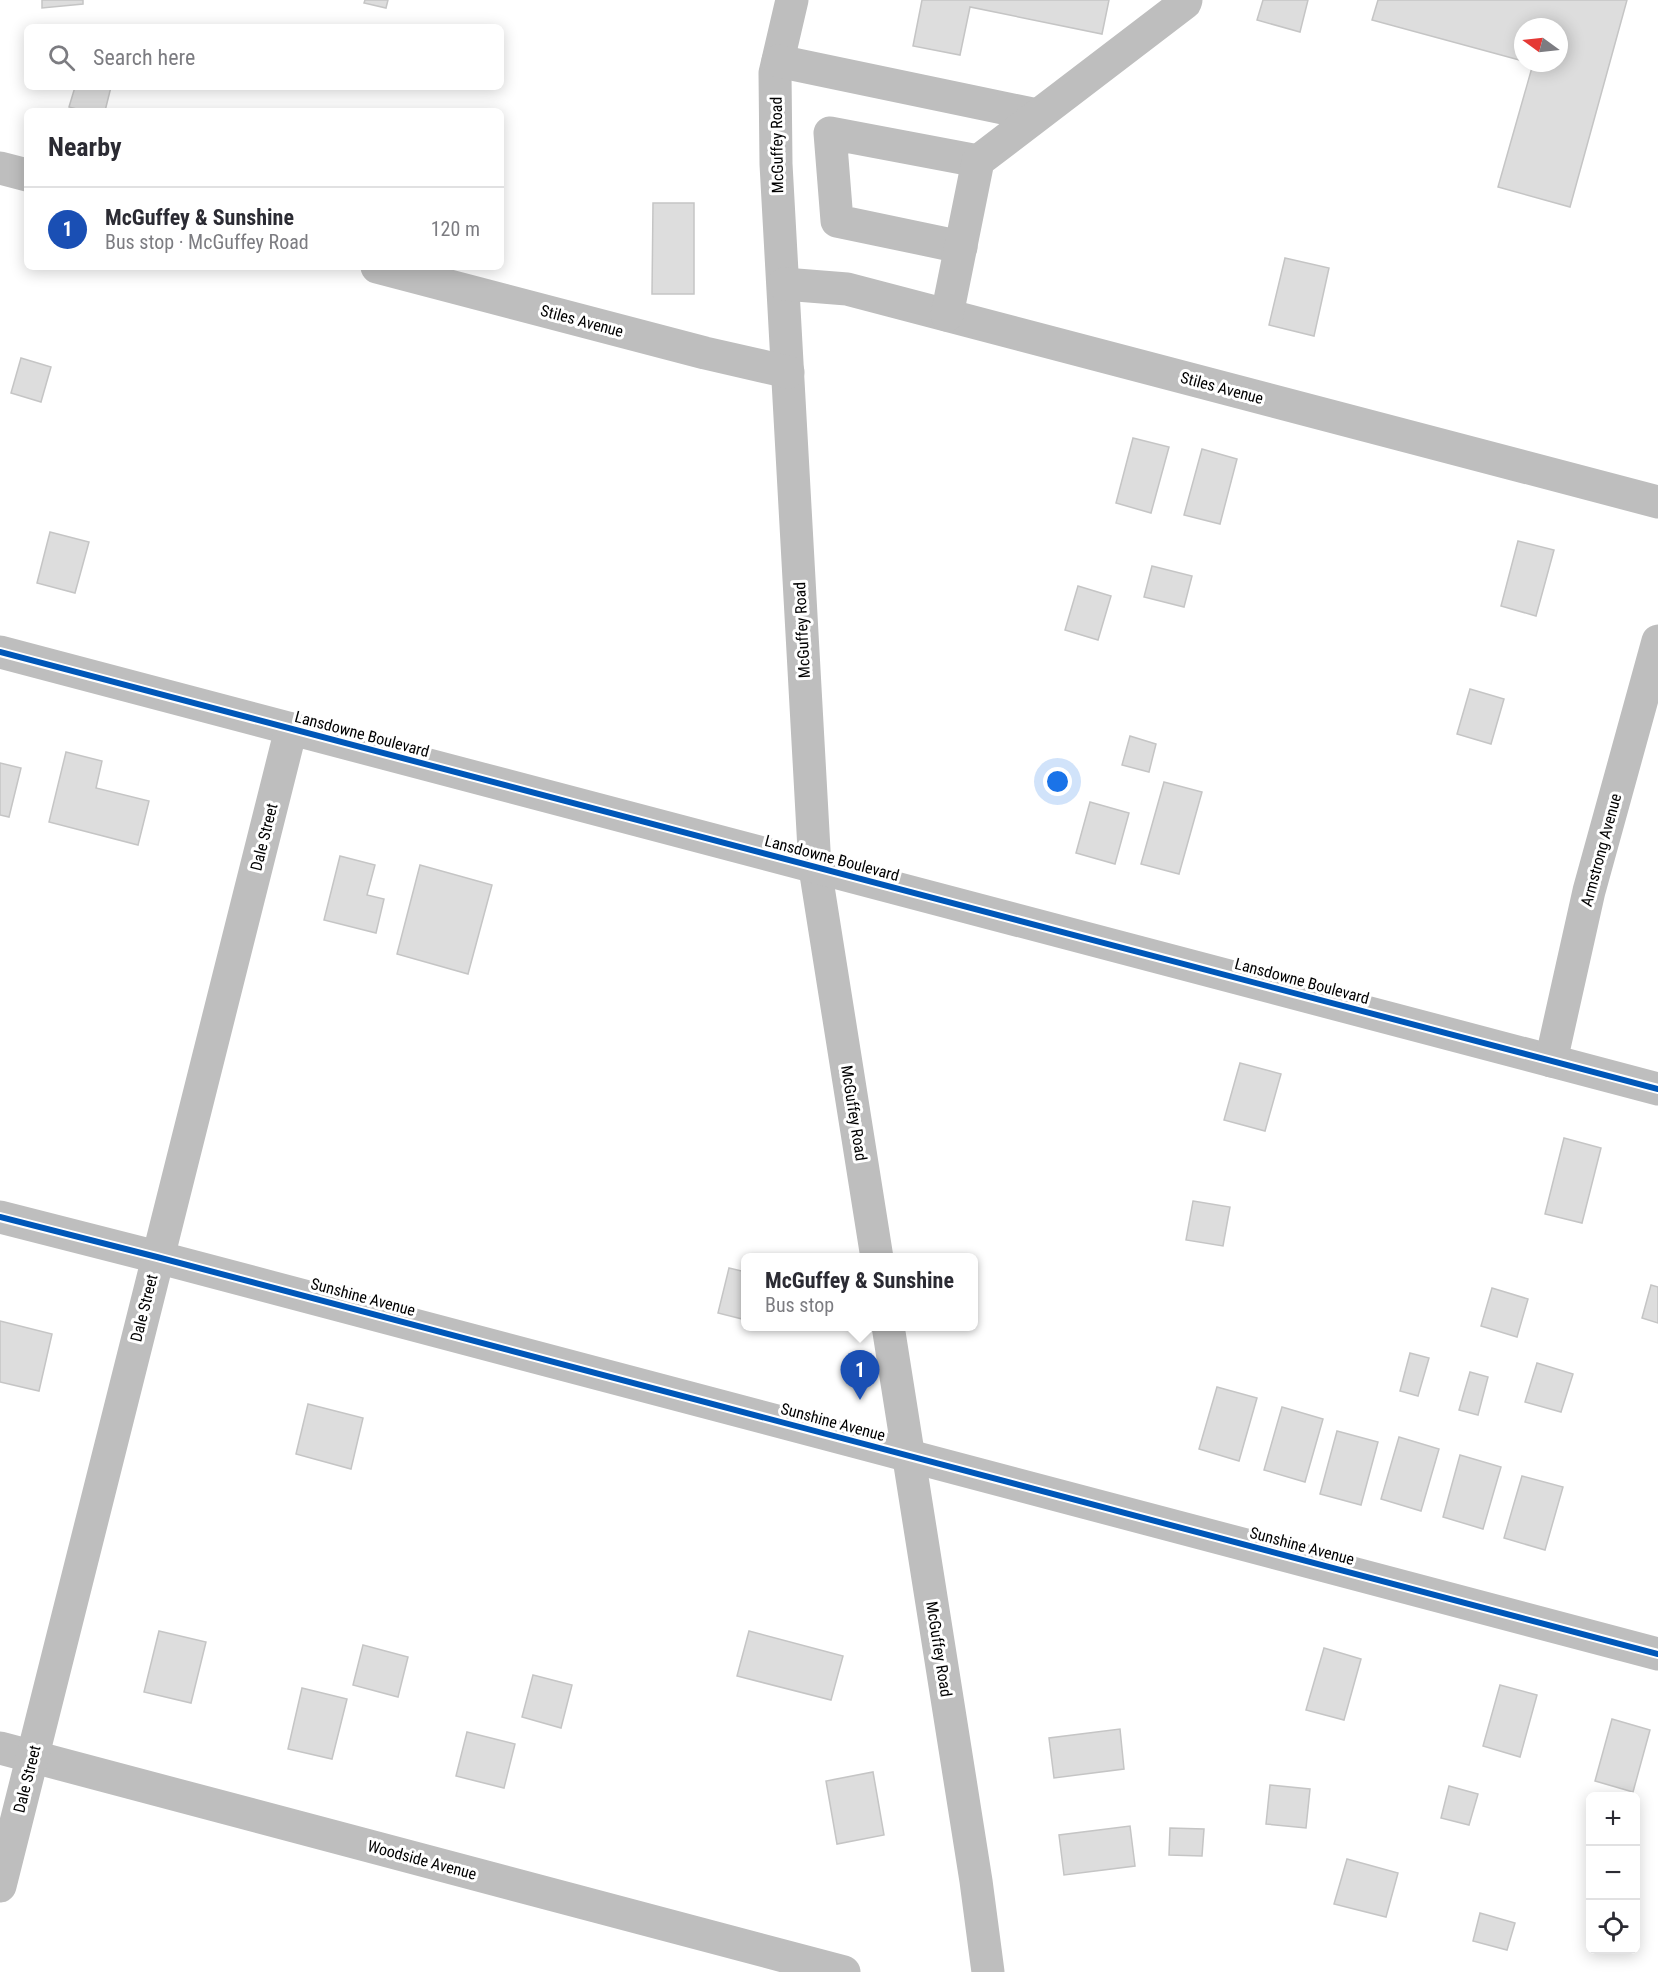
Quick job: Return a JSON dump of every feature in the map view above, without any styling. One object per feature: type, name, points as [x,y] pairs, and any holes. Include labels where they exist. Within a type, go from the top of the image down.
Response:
[{"type":"street","name":"McGuffey Road","points":[[792,0],[775,73],[776,164],[815,868],[876,1253]]},
{"type":"street","points":[[947,315],[978,161],[1180,1]]},
{"type":"street","points":[[778,62],[1036,115]]},
{"type":"street","points":[[960,247],[837,221],[830,133],[978,161]]},
{"type":"street","points":[[0,168],[24,174]]},
{"type":"street","name":"Stiles Avenue","points":[[388,270],[705,353],[788,372]]},
{"type":"street","name":"Stiles Avenue","points":[[784,284],[847,289],[1658,502]]},
{"type":"street","name":"Armstrong Avenue","points":[[1551,1061],[1589,891],[1658,641]]},
{"type":"street","name":"Lansdowne Boulevard","points":[[0,652],[1658,1089]]},
{"type":"street","name":"Dale Street","points":[[0,1887],[291,729]]},
{"type":"street","name":"Sunshine Avenue","points":[[0,1217],[1658,1654]]},
{"type":"street","name":"McGuffey Road","points":[[889,1331],[976,1881],[988,1972]]},
{"type":"street","name":"Woodside Avenue","points":[[0,1748],[844,1972]]},
{"type":"building","points":[[42,0],[83,0],[83,4],[42,8]]},
{"type":"building","points":[[365,0],[388,0],[386,8],[364,3]]},
{"type":"building","points":[[922,0],[1109,0],[1102,34],[970,7],[960,55],[913,46]]},
{"type":"building","points":[[1263,0],[1308,0],[1300,32],[1257,20]]},
{"type":"building","points":[[1378,0],[1627,0],[1570,207],[1498,187],[1531,72],[1568,72],[1568,18],[1514,18],[1514,59],[1372,20]]},
{"type":"building","points":[[74,90],[110,90],[106,108],[69,107]]},
{"type":"building","points":[[653,203],[694,203],[694,294],[652,294]]},
{"type":"building","points":[[1285,258],[1329,268],[1314,336],[1269,325]]},
{"type":"building","points":[[21,358],[51,367],[41,402],[11,393]]},
{"type":"building","points":[[1133,438],[1169,447],[1151,513],[1116,503]]},
{"type":"building","points":[[1202,449],[1237,459],[1220,524],[1184,515]]},
{"type":"building","points":[[50,532],[89,542],[75,593],[37,583]]},
{"type":"building","points":[[1518,541],[1554,550],[1536,616],[1501,606]]},
{"type":"building","points":[[1152,566],[1192,576],[1184,607],[1144,597]]},
{"type":"building","points":[[1078,586],[1111,596],[1098,640],[1065,630]]},
{"type":"building","points":[[1470,689],[1504,699],[1491,744],[1457,734]]},
{"type":"building","points":[[1130,736],[1156,744],[1149,772],[1122,765]]},
{"type":"building","points":[[66,752],[102,761],[96,788],[149,801],[138,845],[49,822]]},
{"type":"building","points":[[0,763],[21,768],[9,817],[0,815]]},
{"type":"building","points":[[1164,782],[1202,792],[1179,874],[1141,864]]},
{"type":"building","points":[[1090,802],[1129,813],[1115,864],[1076,853]]},
{"type":"building","points":[[340,856],[375,865],[367,895],[384,899],[376,933],[324,920]]},
{"type":"building","points":[[420,865],[492,885],[468,974],[397,954]]},
{"type":"building","points":[[1240,1063],[1281,1074],[1265,1131],[1224,1120]]},
{"type":"building","points":[[1564,1138],[1601,1148],[1582,1223],[1545,1214]]},
{"type":"building","points":[[1193,1201],[1230,1207],[1223,1246],[1186,1240]]},
{"type":"building","points":[[729,1268],[741,1271],[741,1319],[718,1313]]},
{"type":"building","points":[[1651,1285],[1658,1287],[1658,1323],[1642,1318]]},
{"type":"building","points":[[1492,1288],[1528,1299],[1517,1337],[1481,1326]]},
{"type":"building","points":[[0,1321],[52,1334],[39,1391],[0,1382]]},
{"type":"building","points":[[1410,1353],[1429,1358],[1418,1396],[1400,1391]]},
{"type":"building","points":[[1537,1363],[1573,1374],[1561,1412],[1525,1402]]},
{"type":"building","points":[[1470,1372],[1488,1377],[1478,1415],[1459,1410]]},
{"type":"building","points":[[1217,1387],[1257,1398],[1239,1461],[1199,1449]]},
{"type":"building","points":[[308,1404],[363,1418],[351,1469],[296,1454]]},
{"type":"building","points":[[1282,1407],[1323,1419],[1305,1482],[1264,1470]]},
{"type":"building","points":[[1337,1431],[1378,1442],[1361,1505],[1320,1494]]},
{"type":"building","points":[[1399,1437],[1439,1449],[1421,1511],[1381,1499]]},
{"type":"building","points":[[1460,1455],[1501,1467],[1483,1529],[1443,1517]]},
{"type":"building","points":[[1522,1476],[1563,1487],[1545,1550],[1504,1538]]},
{"type":"building","points":[[159,1631],[206,1642],[191,1703],[144,1692]]},
{"type":"building","points":[[749,1631],[843,1656],[831,1700],[737,1676]]},
{"type":"building","points":[[363,1645],[408,1657],[398,1697],[353,1685]]},
{"type":"building","points":[[1324,1648],[1361,1659],[1344,1720],[1306,1710]]},
{"type":"building","points":[[533,1675],[572,1685],[561,1728],[522,1717]]},
{"type":"building","points":[[1500,1685],[1537,1695],[1520,1757],[1483,1746]]},
{"type":"building","points":[[302,1688],[347,1699],[332,1759],[288,1749]]},
{"type":"building","points":[[1612,1719],[1650,1730],[1633,1792],[1595,1781]]},
{"type":"building","points":[[1120,1729],[1124,1769],[1054,1778],[1049,1738]]},
{"type":"building","points":[[467,1732],[515,1744],[504,1788],[456,1776]]},
{"type":"building","points":[[873,1772],[884,1835],[837,1844],[826,1781]]},
{"type":"building","points":[[1270,1785],[1310,1789],[1306,1828],[1266,1824]]},
{"type":"building","points":[[1449,1786],[1478,1794],[1469,1825],[1441,1818]]},
{"type":"building","points":[[1130,1826],[1135,1866],[1064,1875],[1059,1835]]},
{"type":"building","points":[[1170,1828],[1204,1829],[1202,1856],[1169,1855]]},
{"type":"building","points":[[1347,1859],[1398,1873],[1386,1917],[1334,1904]]},
{"type":"building","points":[[1480,1913],[1515,1923],[1507,1950],[1473,1941]]},
{"type":"cycle path","points":[[0,652],[1658,1089]]},
{"type":"cycle path","points":[[0,1217],[1658,1654]]},
{"type":"place","name":"McGuffey & Sunshine","points":[[860,1400]]}]
